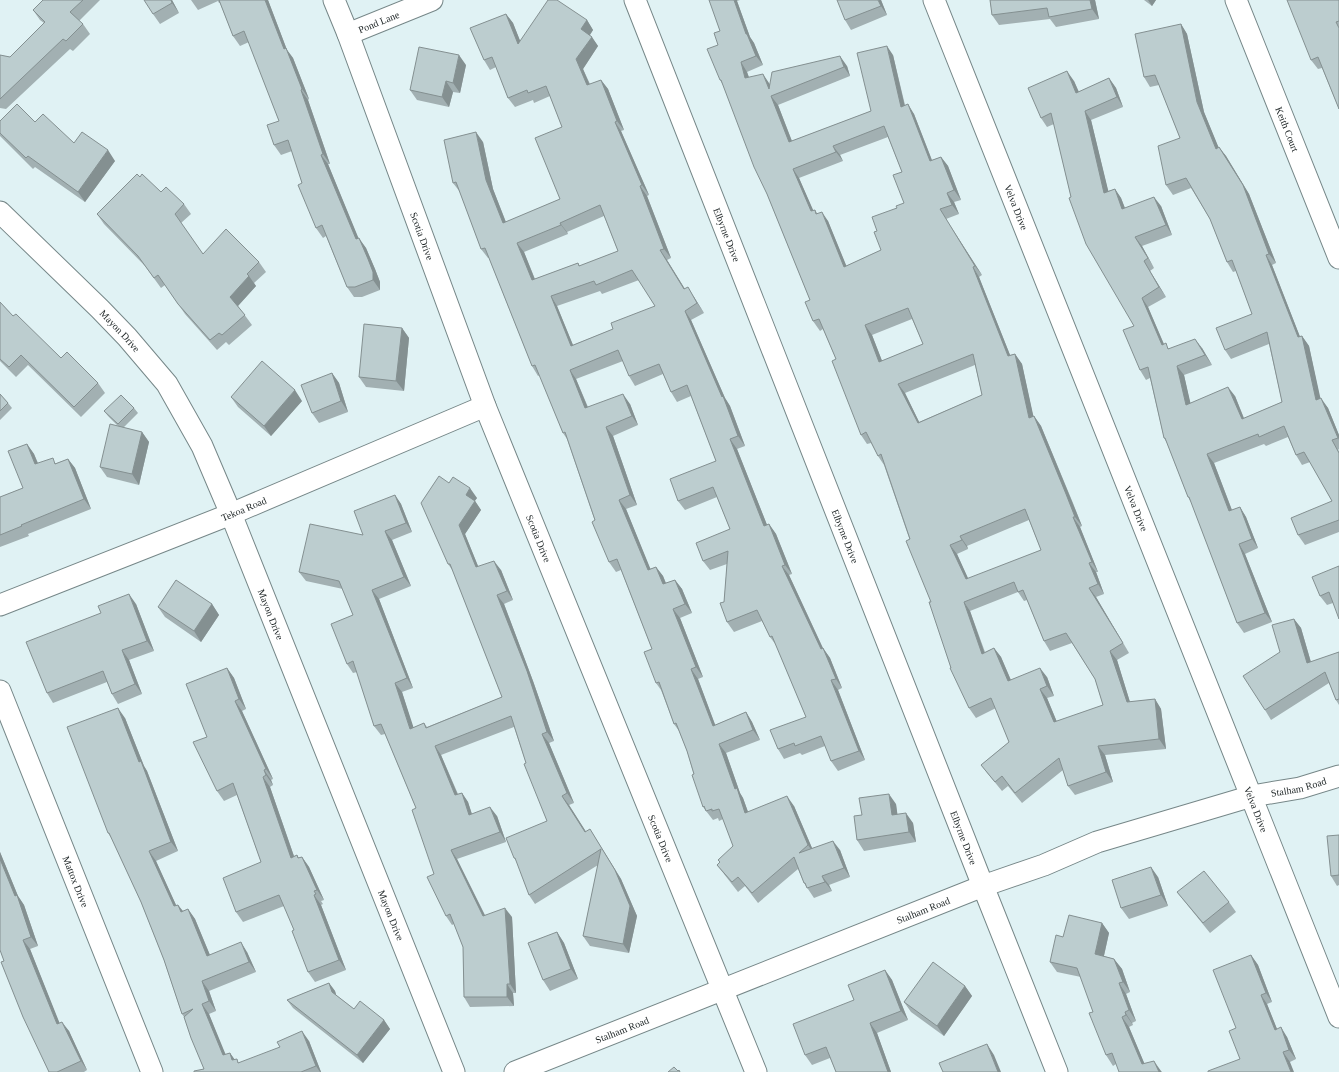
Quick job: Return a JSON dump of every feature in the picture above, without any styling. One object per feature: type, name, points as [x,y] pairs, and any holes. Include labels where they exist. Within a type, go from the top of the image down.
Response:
[{"type":"street","name":"Scotia Drive","points":[[334,0],[348,34],[485,406],[756,1072]]},
{"type":"street","name":"Pond Lane","points":[[348,34],[432,0]]},
{"type":"street","name":"Elbyrne Drive","points":[[635,0],[1057,1072]]},
{"type":"street","name":"Velva Drive","points":[[934,0],[1339,1017]]},
{"type":"street","name":"Keith Court","points":[[1236,0],[1339,258]]},
{"type":"street","name":"Mayon Drive","points":[[0,212],[127,337],[167,384],[202,446],[231,514],[454,1072]]},
{"type":"street","name":"Tekoa Road","points":[[0,606],[231,514],[485,406]]},
{"type":"street","name":"Mattox Drive","points":[[0,691],[152,1072]]},
{"type":"street","name":"Stalham Road","points":[[515,1072],[983,886],[1044,865],[1097,842],[1252,796],[1300,788],[1339,776]]},
{"type":"building","points":[[43,0],[83,0],[70,12],[83,24],[66,41],[63,39],[0,99],[0,55],[10,57],[45,22],[33,10]]},
{"type":"building","points":[[144,0],[171,0],[172,3],[153,14]]},
{"type":"building","points":[[219,0],[265,0],[284,49],[286,48],[302,89],[301,90],[323,154],[321,155],[356,239],[359,238],[368,259],[373,272],[373,280],[355,287],[347,287],[322,225],[316,228],[298,185],[302,183],[288,140],[274,145],[267,125],[279,121],[244,31],[233,36]]},
{"type":"building","points":[[548,0],[557,0],[587,20],[581,29],[592,37],[576,59],[587,85],[601,80],[617,121],[615,122],[642,185],[640,186],[664,249],[660,250],[684,289],[688,287],[697,303],[685,311],[722,397],[723,396],[738,436],[730,439],[764,526],[769,524],[785,565],[782,566],[821,649],[823,648],[836,679],[831,680],[859,751],[831,761],[821,736],[795,746],[794,743],[778,749],[770,730],[806,717],[772,636],[770,637],[757,610],[727,622],[720,603],[724,602],[728,551],[703,561],[696,543],[730,529],[713,487],[678,501],[670,479],[716,461],[687,385],[671,392],[659,364],[629,376],[618,350],[570,370],[585,408],[623,394],[632,416],[606,427],[630,495],[619,500],[648,570],[656,567],[663,584],[675,580],[685,604],[673,609],[696,667],[691,669],[713,726],[746,712],[753,730],[719,744],[735,789],[737,788],[745,813],[787,796],[808,845],[799,853],[833,841],[844,868],[822,876],[825,882],[807,888],[794,857],[752,893],[738,877],[732,882],[717,865],[720,862],[718,860],[733,846],[719,809],[706,811],[704,806],[703,807],[692,775],[694,774],[687,751],[676,723],[674,724],[659,682],[656,683],[644,652],[652,649],[617,559],[609,562],[592,522],[595,520],[565,432],[563,433],[535,365],[532,366],[485,248],[481,249],[456,182],[453,183],[444,140],[476,132],[486,180],[503,223],[560,199],[535,138],[562,127],[546,86],[528,93],[527,90],[508,98],[492,57],[484,60],[470,28],[506,14],[518,44]],"holes":[[[600,205],[618,251],[579,266],[578,263],[532,280],[517,243],[561,225],[560,223]],[[632,270],[655,306],[611,323],[613,329],[571,346],[551,296],[594,281],[596,285]]]},
{"type":"building","points":[[709,0],[734,0],[746,34],[756,56],[741,62],[745,78],[763,74],[769,89],[772,72],[840,56],[844,67],[771,96],[789,142],[871,111],[857,53],[887,46],[901,107],[908,104],[930,161],[941,157],[954,190],[947,193],[952,205],[940,209],[975,266],[973,267],[1008,356],[1015,354],[1029,418],[1034,416],[1092,562],[1089,563],[1098,584],[1089,588],[1123,643],[1110,651],[1127,702],[1155,699],[1159,739],[1098,746],[1106,772],[1068,786],[1059,758],[1015,793],[1002,776],[995,782],[981,765],[1009,742],[991,698],[969,708],[950,668],[929,602],[931,602],[906,541],[910,539],[881,454],[878,456],[866,432],[861,435],[832,361],[836,359],[819,319],[813,321],[805,302],[810,300],[767,194],[754,167],[721,80],[707,49],[718,45],[714,33],[720,31]],"holes":[[[884,126],[902,172],[893,175],[904,203],[896,206],[897,208],[872,217],[877,231],[874,232],[881,250],[844,267],[822,212],[816,214],[815,210],[811,211],[793,169],[836,152],[833,146]],[[908,308],[923,344],[879,362],[865,325]],[[973,354],[982,395],[918,423],[898,384]],[[1025,509],[1041,550],[966,579],[950,545],[962,540],[960,536]],[[1014,582],[1018,592],[1023,590],[1044,641],[1066,633],[1095,679],[1103,705],[1054,722],[1040,689],[1047,686],[1040,668],[1008,681],[994,648],[982,654],[964,602]]]},
{"type":"building","points":[[837,0],[878,0],[881,6],[845,20]]},
{"type":"building","points":[[990,0],[1090,0],[1092,9],[1049,17],[1047,8],[992,15]]},
{"type":"building","points":[[1287,0],[1339,0],[1339,21],[1336,22],[1339,28],[1339,109],[1318,57],[1311,60]]},
{"type":"building","points":[[1181,24],[1197,102],[1216,149],[1219,147],[1243,185],[1269,254],[1266,255],[1298,337],[1302,336],[1316,400],[1321,398],[1338,438],[1332,440],[1339,453],[1339,520],[1298,535],[1291,518],[1332,501],[1304,452],[1296,455],[1284,426],[1259,437],[1258,434],[1207,454],[1229,511],[1240,507],[1252,539],[1239,544],[1265,613],[1237,623],[1189,497],[1164,438],[1148,367],[1140,370],[1123,330],[1134,326],[1086,244],[1069,198],[1071,197],[1051,113],[1041,118],[1028,88],[1067,71],[1076,93],[1109,78],[1117,97],[1085,111],[1104,193],[1115,189],[1122,209],[1154,197],[1166,225],[1135,237],[1148,258],[1144,261],[1159,287],[1142,298],[1162,345],[1166,343],[1168,349],[1195,339],[1205,355],[1177,366],[1186,405],[1228,387],[1242,419],[1282,402],[1267,332],[1225,350],[1216,328],[1252,314],[1232,260],[1227,262],[1210,219],[1186,178],[1166,185],[1158,146],[1180,138],[1155,75],[1144,77],[1135,34]]},
{"type":"building","points":[[419,47],[459,55],[453,83],[446,81],[442,97],[410,90]]},
{"type":"building","points":[[17,104],[35,122],[43,114],[74,143],[82,132],[108,150],[78,192],[28,156],[26,158],[0,133],[0,121]]},
{"type":"building","points":[[137,174],[140,177],[142,174],[161,192],[166,187],[184,204],[175,214],[203,254],[226,229],[259,262],[247,274],[249,276],[230,297],[245,315],[222,335],[219,333],[210,340],[178,304],[158,275],[154,278],[138,256],[97,214]]},
{"type":"building","points":[[0,302],[13,316],[16,314],[61,358],[67,352],[98,383],[74,407],[21,355],[9,367],[0,359]]},
{"type":"building","points":[[364,324],[402,328],[396,381],[359,377]]},
{"type":"building","points":[[262,361],[295,390],[264,426],[231,397]]},
{"type":"building","points":[[332,373],[341,401],[312,413],[301,385]]},
{"type":"building","points":[[0,394],[8,403],[0,411]]},
{"type":"building","points":[[121,395],[134,408],[118,424],[104,411]]},
{"type":"building","points":[[110,424],[142,432],[132,474],[100,467]]},
{"type":"building","points":[[27,444],[35,464],[53,458],[55,464],[68,459],[84,499],[0,535],[0,497],[23,488],[8,451]]},
{"type":"building","points":[[439,476],[449,483],[453,477],[470,488],[466,495],[475,501],[459,525],[476,567],[494,561],[507,591],[497,595],[527,671],[547,732],[542,734],[567,793],[562,796],[585,832],[590,829],[615,870],[630,906],[623,944],[583,936],[601,849],[529,895],[506,838],[547,821],[524,764],[526,763],[511,716],[435,746],[455,795],[462,793],[469,815],[490,807],[500,832],[451,850],[483,916],[505,908],[510,984],[507,984],[507,997],[464,997],[463,947],[450,914],[446,916],[427,877],[434,874],[412,810],[416,808],[381,724],[374,726],[353,661],[347,664],[331,624],[353,615],[339,581],[299,572],[310,524],[363,535],[354,511],[395,495],[406,523],[385,531],[404,577],[372,590],[407,678],[395,683],[410,729],[424,723],[426,728],[502,697],[450,564],[448,564],[421,503]]},
{"type":"building","points":[[1339,566],[1339,619],[1329,592],[1320,596],[1312,577]]},
{"type":"building","points":[[176,580],[212,604],[194,631],[158,607]]},
{"type":"building","points":[[129,594],[147,641],[122,650],[135,684],[112,694],[103,671],[47,693],[26,642],[101,613],[98,606]]},
{"type":"building","points":[[1294,619],[1307,663],[1339,652],[1339,699],[1336,700],[1325,672],[1265,710],[1243,676],[1280,652],[1272,625]]},
{"type":"building","points":[[227,668],[239,699],[235,701],[266,769],[264,770],[266,775],[263,777],[291,858],[297,855],[298,858],[302,857],[317,890],[314,891],[316,894],[314,895],[339,960],[308,972],[292,931],[294,930],[279,895],[236,912],[223,878],[261,862],[233,783],[217,791],[193,742],[207,737],[186,684]]},
{"type":"building","points":[[118,708],[139,762],[141,761],[171,842],[149,851],[174,906],[178,905],[181,912],[188,909],[207,956],[241,942],[249,962],[202,981],[209,1001],[202,1004],[223,1055],[230,1053],[232,1060],[237,1059],[238,1063],[280,1047],[277,1042],[302,1031],[316,1066],[301,1072],[194,1072],[204,1069],[184,1017],[193,1009],[182,1014],[164,960],[141,902],[108,833],[67,727]]},
{"type":"building","points":[[889,794],[892,815],[906,813],[909,832],[857,840],[854,816],[862,815],[859,798]]},
{"type":"building","points":[[1339,835],[1339,875],[1331,876],[1327,836]]},
{"type":"building","points":[[0,859],[15,896],[17,895],[31,937],[23,940],[57,1024],[62,1022],[81,1061],[57,1072],[49,1072],[23,1017],[1,962],[4,961],[0,950]]},
{"type":"building","points":[[1151,867],[1161,895],[1121,908],[1112,880]]},
{"type":"building","points":[[1204,871],[1229,902],[1203,923],[1177,892]]},
{"type":"building","points":[[1069,915],[1102,923],[1095,954],[1114,959],[1123,982],[1119,983],[1129,1010],[1125,1012],[1126,1015],[1122,1017],[1142,1064],[1154,1061],[1159,1072],[1119,1072],[1112,1053],[1106,1055],[1089,1013],[1093,1012],[1077,968],[1050,962],[1056,935],[1063,937]]},
{"type":"building","points":[[557,932],[571,969],[543,980],[528,943]]},
{"type":"building","points":[[1251,955],[1266,993],[1261,995],[1275,1030],[1281,1027],[1289,1050],[1283,1052],[1291,1072],[1208,1072],[1240,1059],[1229,1031],[1236,1028],[1213,970]]},
{"type":"building","points":[[933,962],[965,986],[937,1026],[904,1002]]},
{"type":"building","points":[[885,970],[901,1011],[870,1023],[888,1072],[836,1072],[826,1047],[805,1055],[793,1024],[854,1000],[848,985]]},
{"type":"building","points":[[329,983],[332,992],[354,1009],[360,1001],[384,1020],[357,1055],[287,1000]]},
{"type":"building","points":[[987,1044],[998,1072],[943,1072],[939,1063]]},
{"type":"building","points":[[674,1067],[680,1072],[668,1072]]}]
